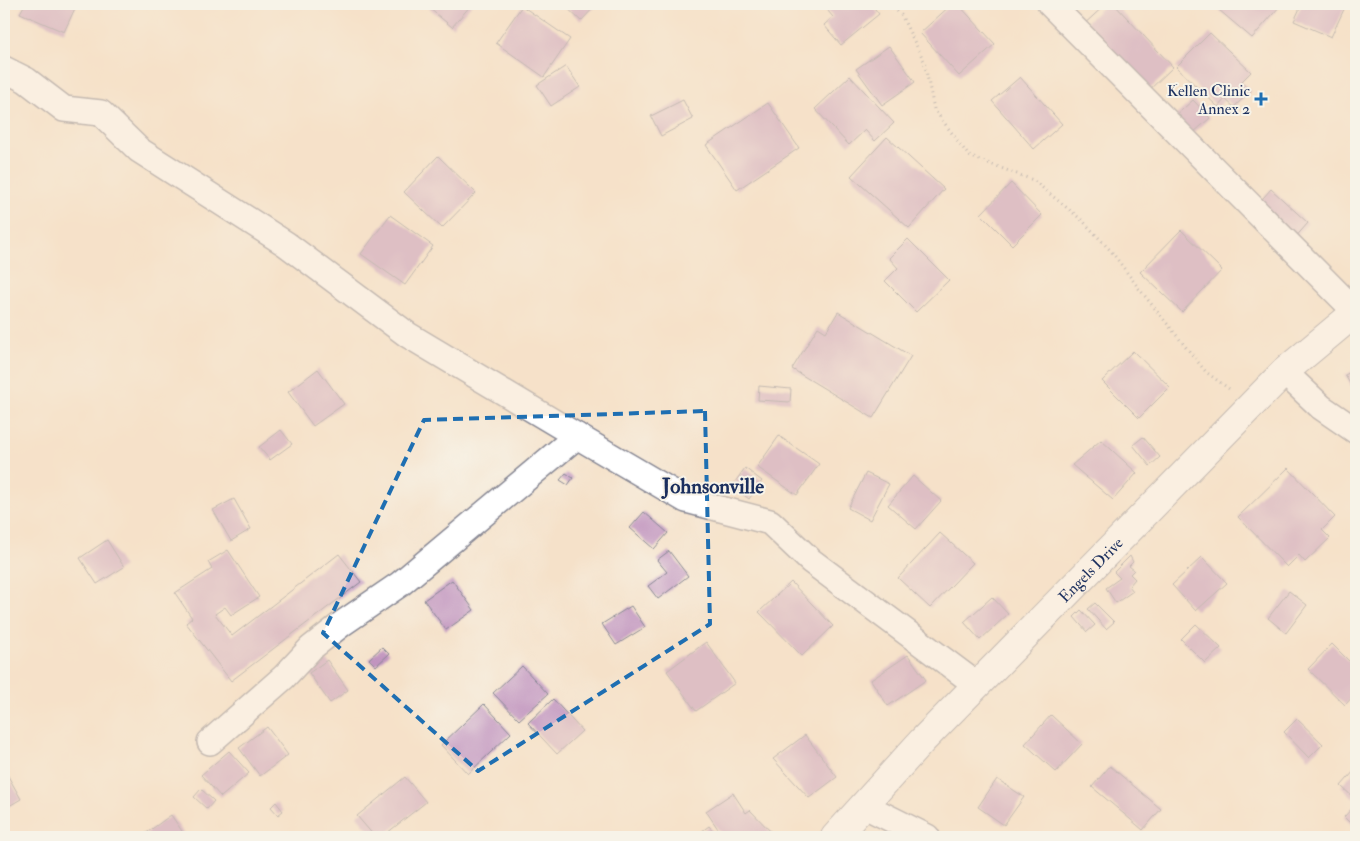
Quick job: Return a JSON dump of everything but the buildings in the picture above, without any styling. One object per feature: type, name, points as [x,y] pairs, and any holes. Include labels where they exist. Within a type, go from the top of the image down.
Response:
[{"type":"street","points":[[1050,4],[1356,312]]},
{"type":"street","points":[[4,69],[26,80],[64,108],[102,113],[139,150],[286,244],[408,335],[577,436],[686,500],[770,522],[811,561],[977,685]]},
{"type":"street","name":"Engels Drive","points":[[835,837],[862,805],[977,685],[1251,405],[1284,372],[1356,312]]},
{"type":"street","points":[[1284,372],[1321,407],[1356,431]]},
{"type":"street","points":[[210,742],[284,676],[311,648],[342,623],[400,584],[577,436]]},
{"type":"street","points":[[862,805],[927,837]]},
{"type":"path","points":[[890,4],[900,15],[924,62],[934,109],[969,156],[1033,180],[1083,221],[1112,251],[1206,372],[1251,405]]},
{"type":"highlighted area","points":[[705,411],[710,624],[478,771],[323,633],[424,420]]},
{"type":"place","name":"Kellen Clinic Annex 2","points":[[1261,99]]},
{"type":"district","name":"Johnsonville","points":[[713,486]]}]
